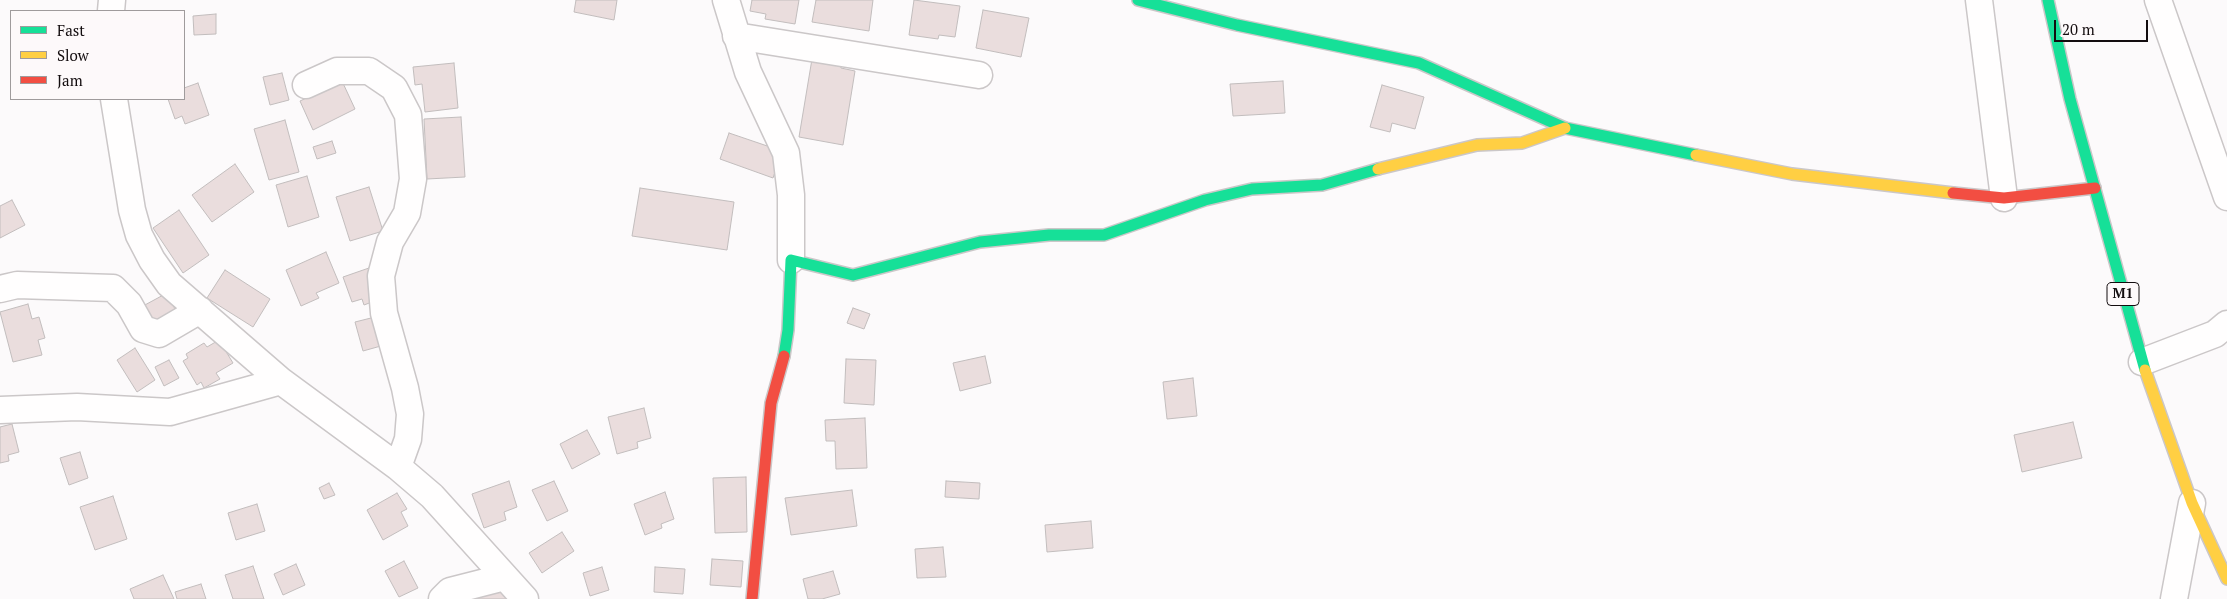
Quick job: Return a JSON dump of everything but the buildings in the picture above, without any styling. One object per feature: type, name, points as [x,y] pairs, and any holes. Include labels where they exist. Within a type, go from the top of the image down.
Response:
[{"type":"main road","points":[[1138,0],[1237,25],[1419,63],[1565,128],[1792,174],[1906,189],[2004,198],[2095,188]]},
{"type":"main road","name":"M1","points":[[2048,0],[2070,99],[2142,362],[2192,503],[2227,579]]},
{"type":"main road","points":[[752,599],[771,404],[783,364],[788,330],[791,260],[852,275],[980,242],[1049,235],[1104,235],[1205,200],[1252,189],[1322,185],[1416,159],[1477,145],[1522,143],[1565,128]]},
{"type":"street","points":[[726,0],[748,72],[786,153],[790,195],[791,260]]},
{"type":"street","points":[[1979,0],[2004,198]]},
{"type":"street","points":[[2158,0],[2227,197]]},
{"type":"street","points":[[736,36],[979,75]]},
{"type":"street","points":[[306,85],[337,71],[369,72],[394,88],[408,115],[413,179],[407,213],[390,242],[381,276],[384,312],[406,388],[410,414],[408,440],[398,467]]},
{"type":"street","points":[[114,100],[132,210],[139,235],[152,260],[169,284],[281,381],[398,467],[432,496],[525,599]]},
{"type":"street","points":[[0,289],[18,285],[113,288],[128,304],[143,329],[159,334],[200,310]]},
{"type":"street","points":[[2142,362],[2215,334],[2227,324]]},
{"type":"street","points":[[0,410],[77,407],[170,412],[281,381]]},
{"type":"street","points":[[2174,599],[2192,503]]},
{"type":"street","points":[[442,599],[450,591],[505,577]]},
{"type":"traffic: fast","points":[[1138,0],[1237,25],[1419,63],[1565,128],[1696,155]]},
{"type":"traffic: fast","points":[[2048,0],[2070,99],[2145,370]]},
{"type":"traffic: fast","points":[[784,356],[788,330],[791,260],[853,275],[980,242],[1049,235],[1104,235],[1205,200],[1252,189],[1322,185],[1378,169]]},
{"type":"traffic: slow","points":[[1378,169],[1477,145],[1522,143],[1565,128]]},
{"type":"traffic: slow","points":[[1696,155],[1792,174],[1953,193]]},
{"type":"traffic: slow","points":[[2145,370],[2192,503],[2227,579]]},
{"type":"traffic: jam","points":[[1953,193],[2004,198],[2095,188]]},
{"type":"traffic: jam","points":[[752,599],[771,403],[784,356]]}]
